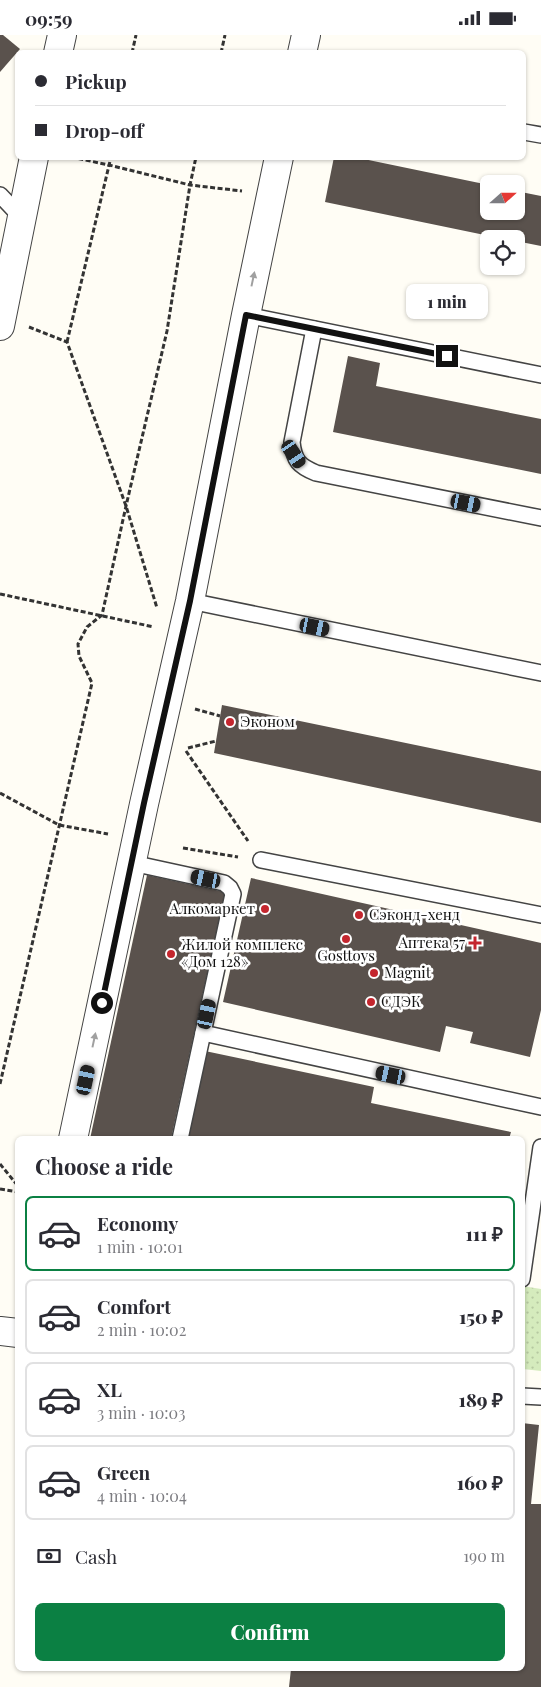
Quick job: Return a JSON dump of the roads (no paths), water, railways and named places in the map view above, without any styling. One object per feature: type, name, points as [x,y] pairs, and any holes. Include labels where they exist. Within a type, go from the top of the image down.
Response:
[{"type":"street","points":[[59,50],[62,35]]},
{"type":"street","points":[[303,50],[306,35]]},
{"type":"street","points":[[1,321],[5,277],[33,160]]},
{"type":"street","points":[[74,1136],[190,601],[278,160]]},
{"type":"street","points":[[0,1331],[15,1333]]},
{"type":"lane","points":[[526,131],[541,135]]},
{"type":"lane","points":[[0,195],[21,217]]},
{"type":"lane","points":[[246,315],[541,375]]},
{"type":"lane","points":[[314,329],[292,442],[294,454],[302,467],[316,473],[541,518]]},
{"type":"lane","points":[[190,601],[541,673]]},
{"type":"lane","points":[[134,852],[224,883],[232,891],[232,899],[181,1136]]},
{"type":"lane","points":[[261,860],[541,915]]},
{"type":"lane","points":[[203,1033],[541,1107]]},
{"type":"lane","points":[[525,1258],[541,1147]]},
{"type":"lane","points":[[525,1396],[541,1397]]},
{"type":"place","name":"Эконом","points":[[230,722]]},
{"type":"place","name":"Алкомаркет","points":[[265,909]]},
{"type":"place","name":"Сэконд-хенд","points":[[359,915]]},
{"type":"place","name":"Gosttoys","points":[[346,939]]},
{"type":"place","name":"Аптека 57","points":[[475,943]]},
{"type":"place","name":"Жилой комплекс «Дом 128»","points":[[171,954]]},
{"type":"place","name":"Magnit","points":[[374,973]]},
{"type":"place","name":"СДЭК","points":[[371,1002]]}]
